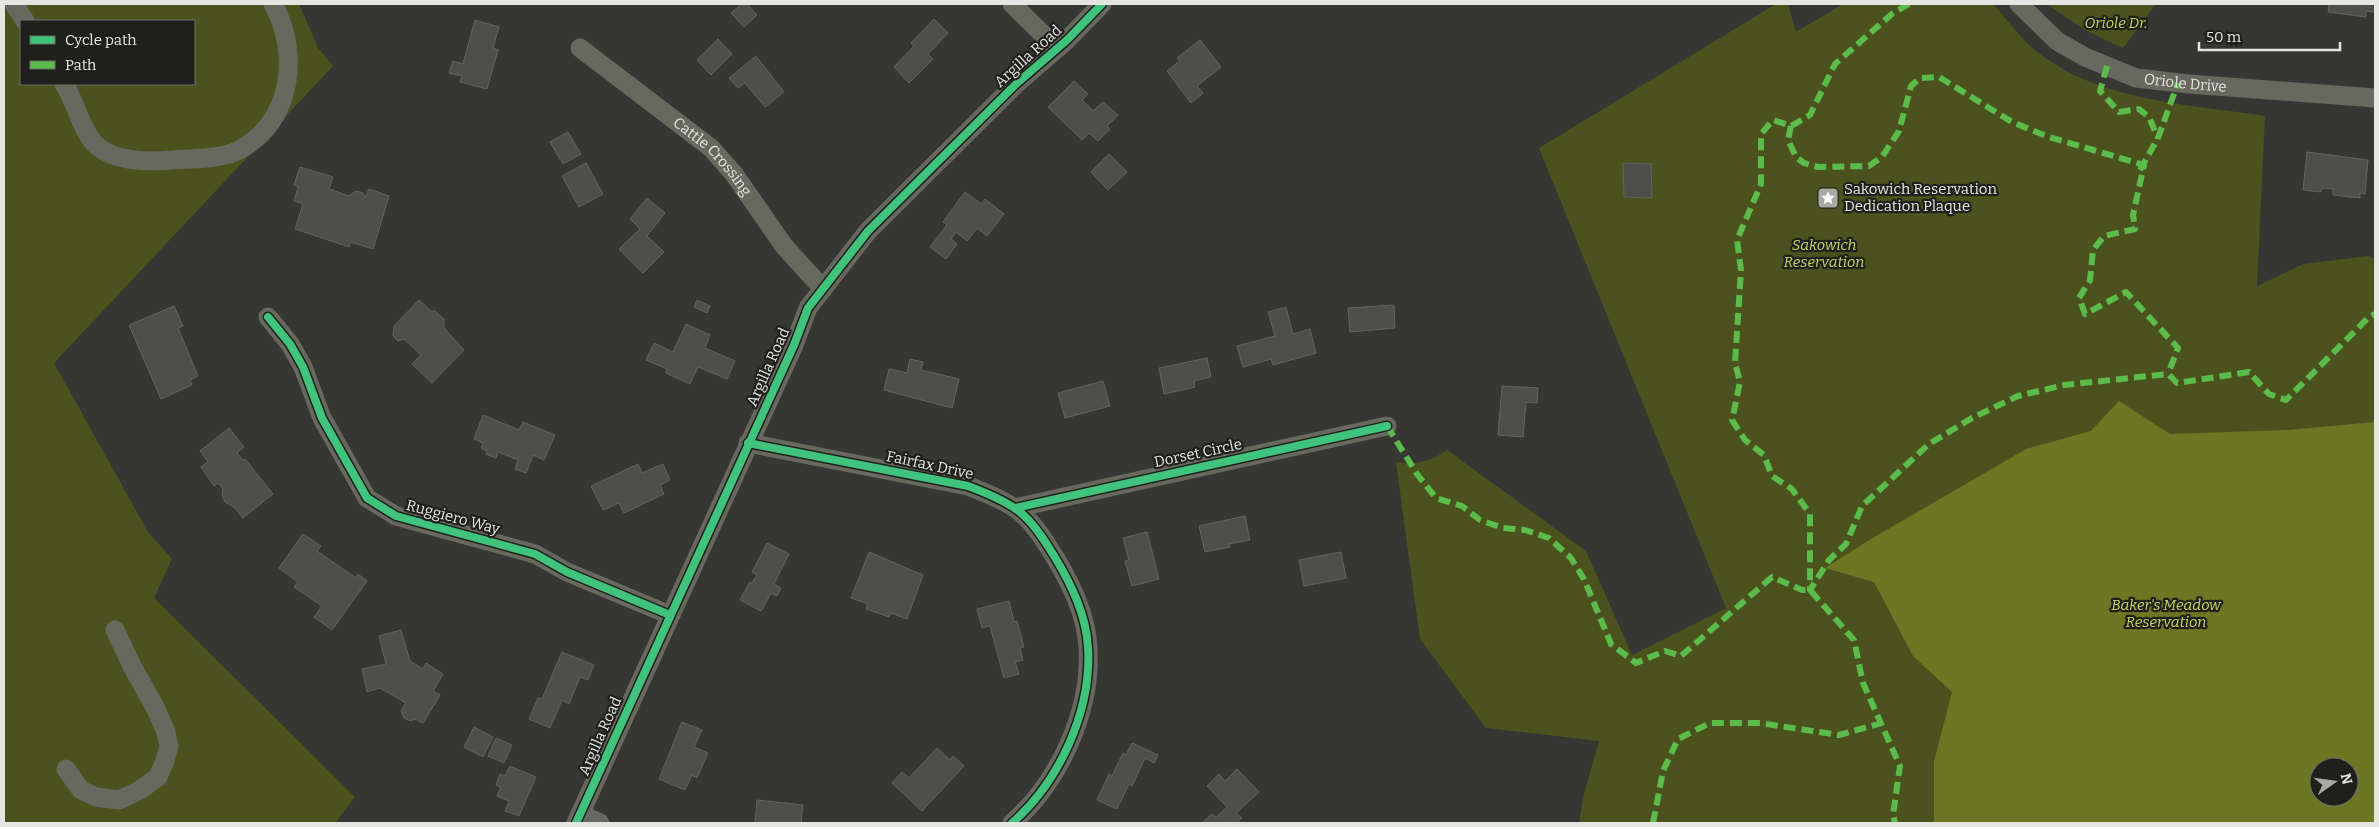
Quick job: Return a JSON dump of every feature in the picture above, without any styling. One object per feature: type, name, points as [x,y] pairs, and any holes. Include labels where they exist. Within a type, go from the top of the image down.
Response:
[{"type":"street","points":[[14,4],[24,20]]},
{"type":"street","points":[[65,85],[73,98],[86,132],[96,144],[107,152],[134,159],[154,161],[200,158],[239,150],[268,125],[284,93],[289,73],[289,50],[280,15],[274,4]]},
{"type":"street","points":[[1012,4],[1057,48]]},
{"type":"street","name":"Argilla Road","points":[[578,818],[808,308],[868,231],[1016,84],[1057,48],[1102,4]]},
{"type":"street","name":"Oriole Drive","points":[[2018,4],[2058,41],[2085,57],[2136,78],[2375,98]]},
{"type":"street","name":"Cattle Crossing","points":[[580,48],[711,148],[734,174],[784,246],[823,288]]},
{"type":"street","name":"Ruggiero Way","points":[[268,317],[290,344],[304,367],[322,418],[367,498],[396,516],[535,554],[567,572],[670,615]]},
{"type":"street","name":"Dorset Circle","points":[[1015,508],[1387,426]]},
{"type":"street","name":"Fairfax Drive","points":[[748,443],[944,480],[992,495],[1015,508],[1033,526],[1066,575],[1078,600],[1088,648],[1084,692],[1071,737],[1039,795],[1014,823]]},
{"type":"street","points":[[66,769],[81,790],[96,797],[119,800],[140,790],[158,777],[165,760],[169,746],[166,732],[116,630]]},
{"type":"street","points":[[578,818],[600,823]]},
{"type":"green space","points":[[4,4],[299,4],[318,48],[333,66],[54,363],[148,532],[172,559],[154,598],[355,797],[335,823],[4,823]]},
{"type":"green space","points":[[1776,4],[1788,4],[1796,32],[1843,4],[1993,4],[2028,44],[2053,63],[2080,78],[2109,89],[2140,97],[2265,116],[2257,286],[2303,264],[2369,256],[2375,259],[2375,823],[1579,823],[1584,794],[1599,741],[1486,728],[1420,639],[1396,462],[1423,462],[1447,450],[1586,551],[1632,655],[1726,608],[1539,148]]},
{"type":"green space","name":"Oriole Dr.","points":[[2047,4],[2156,4],[2123,48],[2085,30]]},
{"type":"shaded area","points":[[2119,401],[2170,434],[2289,430],[2375,422],[2375,823],[1934,823],[1934,761],[1952,692],[1913,656],[1874,582],[1825,568],[1871,539],[2026,449],[2091,431]]},
{"type":"building","points":[[742,4],[747,4],[757,15],[744,27],[731,13]]},
{"type":"building","points":[[2329,4],[2375,4],[2375,12],[2366,11],[2366,17],[2328,12]]},
{"type":"building","points":[[934,19],[948,33],[928,54],[933,59],[909,83],[894,67],[914,46],[911,43]]},
{"type":"building","points":[[475,20],[499,27],[493,48],[498,50],[487,89],[460,82],[462,76],[449,73],[453,61],[463,64]]},
{"type":"building","points":[[718,39],[732,54],[711,75],[697,60]]},
{"type":"building","points":[[1200,40],[1221,67],[1197,86],[1203,93],[1191,103],[1167,71],[1180,61],[1177,58]]},
{"type":"building","points":[[756,56],[784,92],[765,107],[745,83],[738,88],[729,78]]},
{"type":"building","points":[[1074,81],[1088,94],[1082,100],[1093,111],[1103,102],[1118,115],[1107,126],[1110,129],[1098,141],[1089,133],[1082,140],[1048,107]]},
{"type":"building","points":[[568,132],[581,154],[563,164],[550,142]]},
{"type":"building","points":[[2307,152],[2368,160],[2365,194],[2360,193],[2360,198],[2333,195],[2333,189],[2322,188],[2321,192],[2303,190]]},
{"type":"building","points":[[1109,154],[1127,172],[1108,190],[1091,172]]},
{"type":"building","points":[[586,163],[603,194],[579,207],[562,176]]},
{"type":"building","points":[[1623,163],[1651,164],[1652,198],[1624,197]]},
{"type":"building","points":[[300,167],[333,177],[329,189],[349,196],[356,191],[363,193],[365,198],[369,189],[389,196],[373,249],[351,242],[349,247],[295,229],[303,204],[294,201],[298,187],[294,185]]},
{"type":"building","points":[[965,192],[981,204],[985,199],[1004,214],[987,236],[977,228],[967,241],[956,232],[951,239],[957,244],[946,259],[930,247],[947,225],[943,222]]},
{"type":"building","points":[[647,198],[665,213],[647,236],[664,252],[643,273],[619,249],[640,229],[630,219]]},
{"type":"building","points":[[419,300],[444,319],[444,328],[464,350],[432,383],[412,364],[421,355],[404,339],[398,341],[393,336],[394,326]]},
{"type":"building","points":[[697,300],[710,306],[707,313],[694,307]]},
{"type":"building","points":[[1394,305],[1395,328],[1350,332],[1348,308]]},
{"type":"building","points":[[174,306],[183,326],[178,328],[198,376],[190,380],[192,385],[161,399],[129,325]]},
{"type":"building","points":[[1286,307],[1293,334],[1310,329],[1316,353],[1273,365],[1271,359],[1243,367],[1237,346],[1275,336],[1268,312]]},
{"type":"building","points":[[686,324],[710,335],[705,348],[735,361],[727,379],[698,367],[690,384],[666,373],[667,369],[646,360],[654,343],[673,352]]},
{"type":"building","points":[[1207,358],[1211,377],[1194,381],[1195,387],[1164,394],[1159,368]]},
{"type":"building","points":[[910,359],[923,362],[921,370],[959,379],[952,408],[884,390],[889,369],[907,373]]},
{"type":"building","points":[[1103,381],[1110,406],[1065,418],[1058,393]]},
{"type":"building","points":[[1502,386],[1538,388],[1537,403],[1526,402],[1523,437],[1498,435]]},
{"type":"building","points":[[483,415],[519,430],[523,422],[555,435],[544,460],[533,455],[526,473],[515,469],[518,460],[498,452],[496,458],[486,454],[487,451],[481,448],[483,443],[474,439]]},
{"type":"building","points":[[229,428],[244,447],[237,453],[243,460],[245,459],[273,494],[243,518],[234,507],[225,502],[222,495],[223,489],[218,483],[214,486],[201,467],[208,462],[200,451]]},
{"type":"building","points":[[638,464],[642,473],[663,464],[670,480],[660,485],[664,494],[624,513],[619,503],[603,510],[591,486]]},
{"type":"building","points":[[1245,516],[1250,540],[1229,544],[1230,547],[1205,552],[1199,526]]},
{"type":"building","points":[[1147,532],[1159,579],[1132,586],[1125,561],[1129,560],[1123,538]]},
{"type":"building","points":[[303,534],[321,546],[317,551],[356,578],[358,574],[367,581],[332,630],[314,617],[322,606],[294,587],[298,582],[279,568]]},
{"type":"building","points":[[767,543],[789,554],[774,584],[781,588],[777,596],[771,593],[761,611],[740,600],[750,582],[752,583],[757,575],[752,572]]},
{"type":"building","points":[[869,552],[923,575],[907,619],[891,613],[889,617],[866,609],[868,604],[851,598]]},
{"type":"building","points":[[1341,552],[1346,578],[1304,586],[1299,560]]},
{"type":"building","points":[[1009,601],[1014,622],[1017,621],[1024,647],[1020,648],[1023,660],[1015,662],[1019,674],[1004,678],[990,626],[982,628],[977,609]]},
{"type":"building","points":[[401,630],[410,661],[423,669],[426,663],[443,674],[433,691],[440,695],[423,723],[415,719],[410,721],[404,718],[401,711],[406,703],[380,688],[367,692],[362,669],[386,664],[379,636]]},
{"type":"building","points":[[562,652],[594,665],[588,680],[580,677],[569,704],[562,700],[550,728],[529,719],[538,698],[542,699]]},
{"type":"building","points":[[682,722],[702,730],[694,747],[708,753],[697,778],[692,775],[685,790],[659,779]]},
{"type":"building","points":[[474,727],[493,737],[483,757],[464,747]]},
{"type":"building","points":[[496,738],[512,745],[504,763],[488,756]]},
{"type":"building","points":[[1132,743],[1158,755],[1154,763],[1145,758],[1132,786],[1129,784],[1117,809],[1097,800],[1109,774],[1112,776],[1123,753],[1126,755]]},
{"type":"building","points":[[937,748],[950,760],[953,756],[964,766],[922,811],[892,783],[902,772],[909,778]]},
{"type":"building","points":[[510,766],[536,777],[519,816],[505,811],[509,801],[497,796],[501,787],[496,785],[500,774],[505,776]]},
{"type":"building","points":[[1237,769],[1259,792],[1236,813],[1242,818],[1236,823],[1202,823],[1212,814],[1216,817],[1227,807],[1207,786],[1219,774],[1225,781]]},
{"type":"building","points":[[757,800],[803,805],[801,823],[755,823]]},
{"type":"marked path","points":[[1909,4],[1893,13],[1835,64],[1810,115],[1791,126],[1773,120],[1761,134],[1761,184],[1737,240],[1741,270],[1735,363],[1740,382],[1732,420],[1745,440],[1764,455],[1772,476],[1792,489],[1810,514],[1810,590],[1829,560],[1846,544],[1862,506],[1929,444],[1972,418],[2018,396],[2064,385],[2168,374],[2177,383],[2249,372],[2269,394],[2286,400],[2369,317],[2375,314]]},
{"type":"marked path","points":[[2107,66],[2100,91],[2119,112],[2139,109],[2149,117],[2158,138]]},
{"type":"marked path","points":[[1791,126],[1788,140],[1796,157],[1804,163],[1818,167],[1869,166],[1882,157],[1899,131],[1911,86],[1920,78],[1939,77],[2012,122],[2049,137],[2144,165],[2133,215],[2135,229],[2104,236],[2093,250],[2090,280],[2079,298],[2085,314],[2126,292],[2178,348],[2168,374]]},
{"type":"marked path","points":[[2140,170],[2158,138],[2178,83]]},
{"type":"marked path","points":[[1387,426],[1417,474],[1436,498],[1462,506],[1480,520],[1503,528],[1525,530],[1549,538],[1571,558],[1584,579],[1611,644],[1636,663],[1665,651],[1681,656],[1772,577],[1802,590],[1810,590],[1854,640],[1863,683],[1900,766],[1893,815],[1895,823]]},
{"type":"marked path","points":[[1653,823],[1663,771],[1678,739],[1710,723],[1760,723],[1839,735],[1882,723]]},
{"type":"cycle path","points":[[576,823],[794,345],[808,308],[868,231],[1016,84],[1067,40],[1102,4]]},
{"type":"cycle path","points":[[268,317],[290,344],[303,367],[322,418],[367,498],[396,516],[535,554],[567,572],[670,615]]},
{"type":"cycle path","points":[[1015,508],[1387,426]]},
{"type":"cycle path","points":[[748,443],[968,486],[991,495],[1013,507],[1026,517],[1042,538],[1056,559],[1081,612],[1087,635],[1088,671],[1078,720],[1069,744],[1058,766],[1044,787],[1012,823]]},
{"type":"place","name":"Sakowich Reservation Dedication Plaque","points":[[1828,198]]},
{"type":"park label","name":"Sakowich Reservation","points":[[1824,254]]},
{"type":"park label","name":"Baker's Meadow Reservation","points":[[2166,614]]}]
